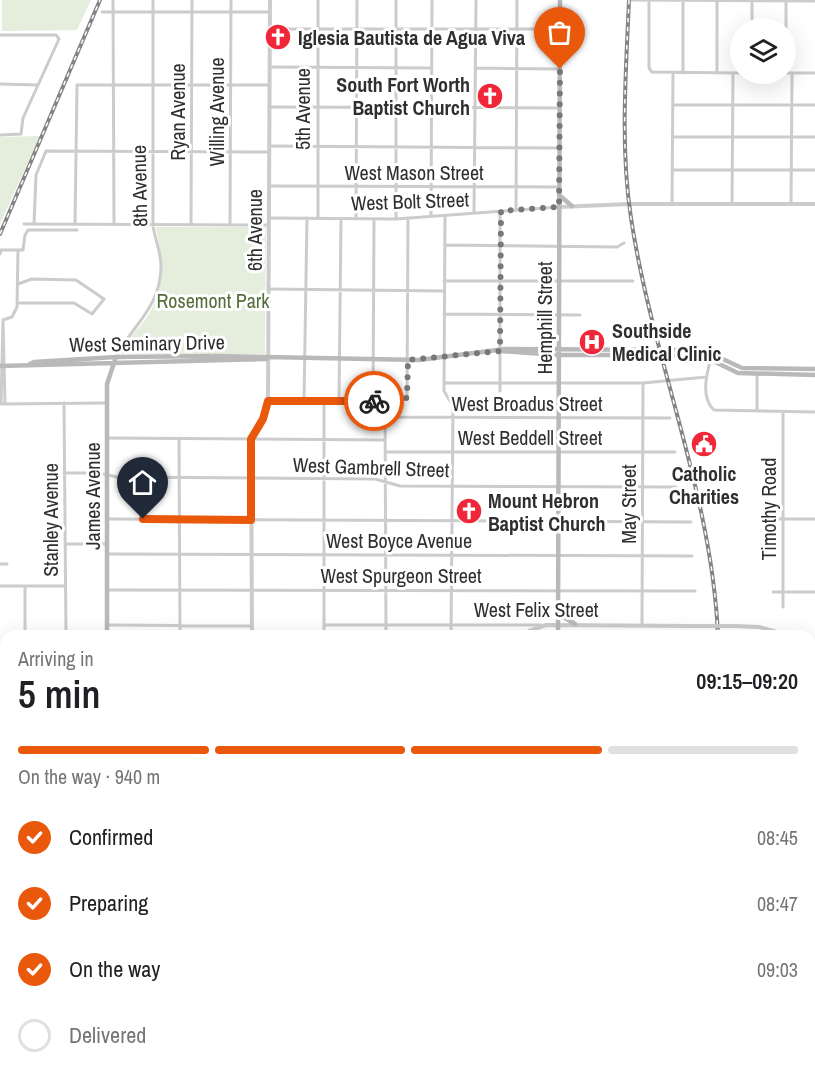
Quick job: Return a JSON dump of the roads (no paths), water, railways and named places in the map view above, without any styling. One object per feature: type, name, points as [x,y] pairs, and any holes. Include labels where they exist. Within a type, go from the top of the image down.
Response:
[{"type":"main road","name":"Hemphill Street","points":[[558,630],[560,0]]},
{"type":"main road","points":[[559,195],[572,206]]},
{"type":"main road","name":"West Seminary Drive","points":[[2,366],[28,365],[34,362],[115,359],[408,360],[500,351],[688,350],[712,354],[742,368],[793,369],[814,373]]},
{"type":"main road","name":"West Seminary Drive","points":[[608,352],[689,355],[711,360],[737,373],[757,375],[814,373]]},
{"type":"main road","name":"James Avenue","points":[[107,630],[106,403],[108,376],[115,359]]},
{"type":"main road","points":[[757,375],[768,369]]},
{"type":"main road","points":[[777,375],[793,369]]},
{"type":"main road","points":[[557,614],[575,624]]},
{"type":"street","points":[[113,0],[114,224]]},
{"type":"street","name":"8th Avenue","points":[[115,359],[148,314],[157,294],[161,265],[153,224],[153,0]]},
{"type":"street","name":"Ryan Avenue","points":[[191,225],[192,0]]},
{"type":"street","name":"Willing Avenue","points":[[230,225],[231,0]]},
{"type":"street","name":"6th Avenue","points":[[252,630],[251,439],[263,419],[268,401],[270,0]]},
{"type":"street","name":"5th Avenue","points":[[318,0],[318,218]]},
{"type":"street","points":[[356,218],[357,0]]},
{"type":"street","points":[[396,0],[396,219]]},
{"type":"street","points":[[431,216],[432,0]]},
{"type":"street","points":[[474,213],[476,0]]},
{"type":"street","points":[[516,210],[517,0]]},
{"type":"street","points":[[632,0],[815,1]]},
{"type":"street","points":[[717,0],[717,73]]},
{"type":"street","points":[[752,0],[752,18]]},
{"type":"street","points":[[649,1],[649,68],[655,73],[730,73]]},
{"type":"street","points":[[683,1],[683,73]]},
{"type":"street","points":[[786,1],[786,18]]},
{"type":"street","points":[[102,12],[270,12]]},
{"type":"street","points":[[270,29],[560,29]]},
{"type":"street","points":[[0,35],[58,37],[23,118],[21,134],[0,135]]},
{"type":"street","points":[[270,67],[432,68]]},
{"type":"street","points":[[475,68],[560,69]]},
{"type":"street","points":[[796,73],[815,72]]},
{"type":"street","points":[[672,204],[673,73]]},
{"type":"street","points":[[0,84],[38,85]]},
{"type":"street","points":[[75,224],[77,85],[269,84]]},
{"type":"street","points":[[732,204],[733,84]]},
{"type":"street","points":[[791,204],[792,84]]},
{"type":"street","points":[[673,105],[815,105]]},
{"type":"street","points":[[269,107],[559,108]]},
{"type":"street","points":[[673,137],[815,137]]},
{"type":"street","points":[[269,146],[559,148]]},
{"type":"street","points":[[34,224],[36,175],[46,151],[269,152]]},
{"type":"street","points":[[672,170],[815,170]]},
{"type":"street","name":"West Mason Street","points":[[269,186],[559,187]]},
{"type":"street","name":"West Bolt Street","points":[[269,218],[396,219],[572,206],[815,204]]},
{"type":"street","points":[[500,391],[501,211]]},
{"type":"street","points":[[445,216],[444,383],[445,394],[452,402],[453,418],[451,630]]},
{"type":"street","points":[[304,401],[307,218]]},
{"type":"street","points":[[268,401],[406,399],[408,396],[408,218]]},
{"type":"street","points":[[339,401],[340,219]]},
{"type":"street","points":[[373,400],[374,219]]},
{"type":"street","points":[[24,224],[269,225]]},
{"type":"street","points":[[0,254],[1,250],[23,250],[28,230],[77,230]]},
{"type":"street","points":[[445,245],[617,247],[624,243]]},
{"type":"street","points":[[18,251],[17,303],[14,314],[2,320],[2,404],[106,403]]},
{"type":"street","points":[[17,303],[74,303],[92,314],[104,299],[76,280],[32,279],[18,284]]},
{"type":"street","points":[[444,280],[633,281]]},
{"type":"street","points":[[268,289],[444,291]]},
{"type":"street","points":[[444,314],[580,315]]},
{"type":"street","points":[[712,354],[706,377],[709,401],[715,411],[815,412]]},
{"type":"street","points":[[757,375],[757,411]]},
{"type":"street","points":[[444,383],[643,383],[706,377]]},
{"type":"street","name":"May Street","points":[[642,625],[643,383]]},
{"type":"street","points":[[324,401],[324,630]]},
{"type":"street","points":[[385,401],[386,630]]},
{"type":"street","name":"Stanley Avenue","points":[[64,403],[66,630]]},
{"type":"street","name":"Timothy Road","points":[[783,412],[783,607]]},
{"type":"street","name":"West Broadus Street","points":[[385,417],[670,418]]},
{"type":"street","points":[[106,438],[385,440]]},
{"type":"street","points":[[179,438],[180,630]]},
{"type":"street","name":"West Beddell Street","points":[[385,452],[675,452]]},
{"type":"street","name":"West Gambrell Street","points":[[64,473],[179,478],[375,479],[392,485],[676,488]]},
{"type":"street","points":[[107,519],[691,522]]},
{"type":"street","points":[[774,519],[815,519]]},
{"type":"street","points":[[65,544],[107,544]]},
{"type":"street","name":"West Boyce Avenue","points":[[107,554],[692,556]]},
{"type":"street","points":[[0,564],[7,564]]},
{"type":"street","points":[[0,586],[65,586]]},
{"type":"street","points":[[25,586],[25,630]]},
{"type":"street","name":"West Spurgeon Street","points":[[107,590],[695,591]]},
{"type":"street","points":[[773,592],[815,592]]},
{"type":"street","points":[[523,624],[528,630]]},
{"type":"street","name":"West Felix Street","points":[[324,625],[575,624],[747,626],[765,630]]},
{"type":"street","points":[[107,625],[252,626]]},
{"type":"street","points":[[531,630],[542,625]]},
{"type":"railway","points":[[0,234],[100,0]]},
{"type":"railway","points":[[629,0],[625,136],[631,218],[653,322],[705,530],[717,630]]},
{"type":"place","name":"Iglesia Bautista de Agua Viva","points":[[278,37]]},
{"type":"place","name":"South Fort Worth Baptist Church","points":[[490,96]]},
{"type":"place","name":"Southside Medical Clinic","points":[[592,342]]},
{"type":"place","name":"Catholic Charities","points":[[704,444]]},
{"type":"place","name":"Mount Hebron Baptist Church","points":[[469,511]]},
{"type":"park label","name":"Rosemont Park","points":[[213,300]]}]
